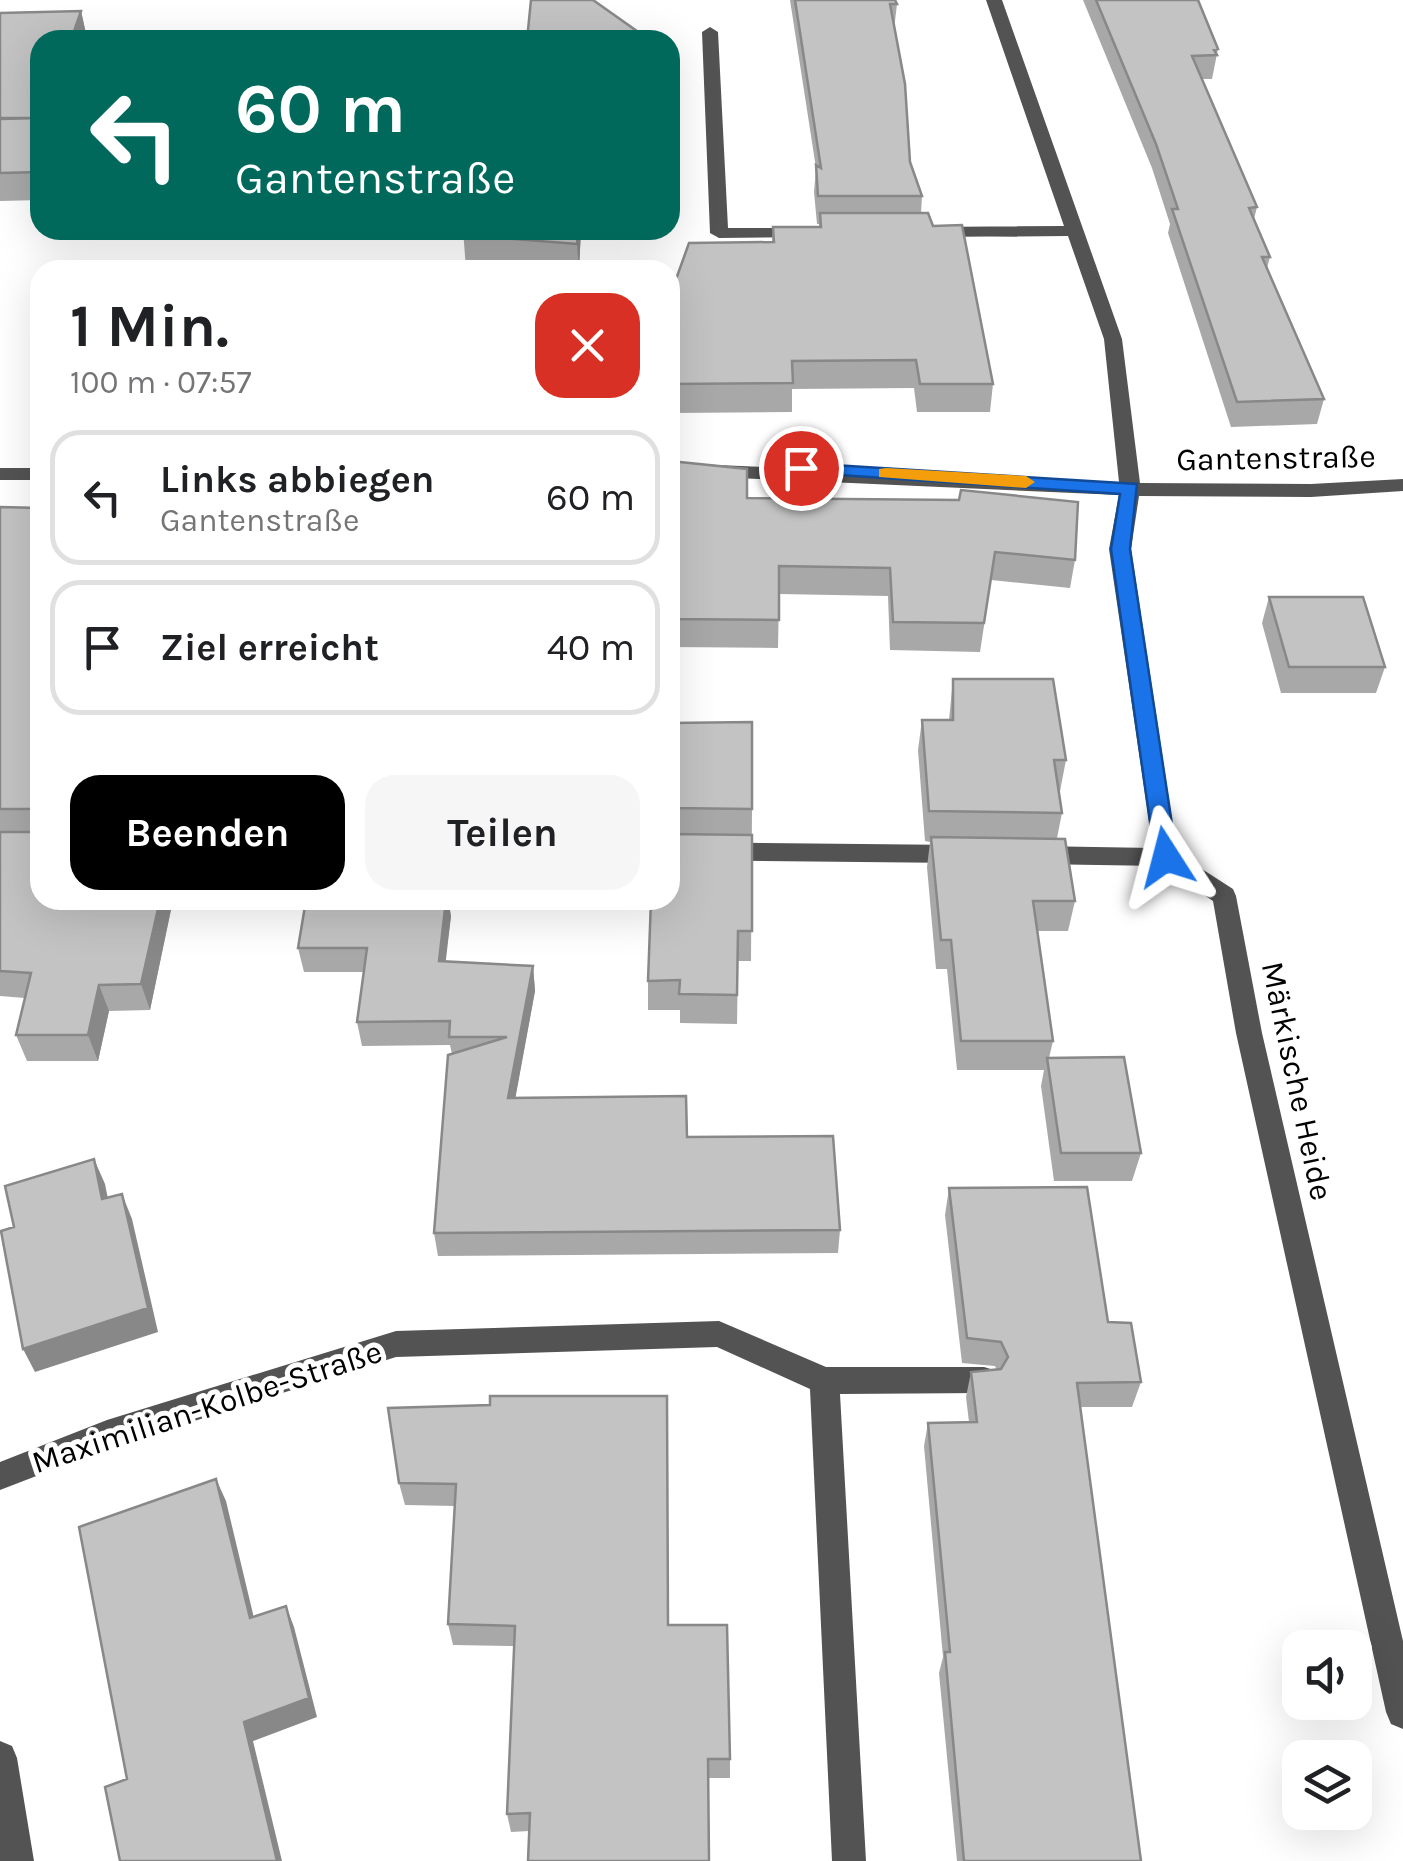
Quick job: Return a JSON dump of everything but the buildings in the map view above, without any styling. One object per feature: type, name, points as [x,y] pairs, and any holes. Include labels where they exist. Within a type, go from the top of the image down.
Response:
[{"type":"street","points":[[680,851],[1166,857],[1120,549],[1130,488],[1113,339],[994,0]]},
{"type":"street","points":[[710,32],[719,233],[836,232]]},
{"type":"street","points":[[915,232],[1072,231]]},
{"type":"street","name":"Gantenstraße","points":[[680,469],[801,468],[1130,488],[1306,494],[1403,485]]},
{"type":"street","points":[[0,474],[30,474]]},
{"type":"street","name":"Märkische Heide","points":[[1166,857],[1224,896],[1249,1032],[1403,1712]]},
{"type":"street","name":"Maximilian-Kolbe-Straße","points":[[0,1476],[107,1434],[396,1344],[719,1334],[824,1381],[984,1380]]},
{"type":"street","points":[[824,1381],[849,1861]]},
{"type":"street","points":[[0,1758],[18,1861]]},
{"type":"slow traffic","points":[[886,473],[1026,482]]},
{"type":"route","points":[[801,468],[1130,488],[1120,549],[1166,857]]}]
